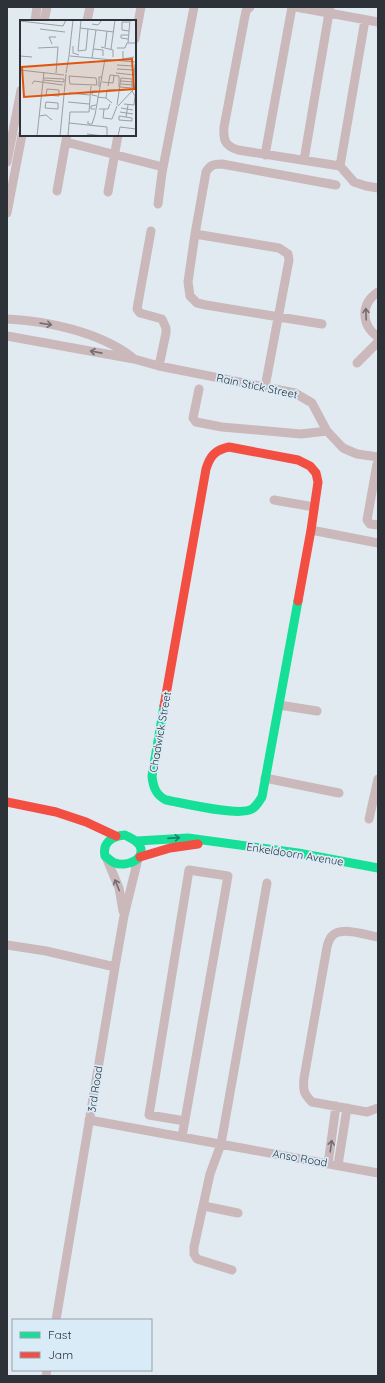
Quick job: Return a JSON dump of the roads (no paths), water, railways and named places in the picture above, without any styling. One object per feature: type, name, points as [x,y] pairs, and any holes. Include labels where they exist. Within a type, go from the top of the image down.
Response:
[{"type":"street","points":[[35,20],[37,7]]},
{"type":"street","points":[[44,20],[47,7]]},
{"type":"street","points":[[87,20],[90,7]]},
{"type":"street","points":[[136,34],[141,7]]},
{"type":"street","points":[[158,204],[163,167],[194,7]]},
{"type":"street","points":[[250,7],[246,11],[244,21],[224,135],[225,141],[231,148],[265,155],[340,166],[354,182],[378,188]]},
{"type":"street","points":[[265,155],[292,7]]},
{"type":"street","points":[[296,7],[330,10],[365,20],[378,22]]},
{"type":"street","points":[[304,160],[330,10]]},
{"type":"street","points":[[340,166],[365,20]]},
{"type":"street","points":[[7,162],[20,95]]},
{"type":"street","points":[[7,213],[22,136]]},
{"type":"street","points":[[108,192],[118,136]]},
{"type":"street","points":[[57,191],[67,139],[163,167]]},
{"type":"street","points":[[322,324],[206,305],[193,300],[189,293],[188,282],[194,234],[208,167],[214,164],[222,164],[336,185]]},
{"type":"street","points":[[151,231],[137,309],[140,313],[162,319],[166,328],[159,366]]},
{"type":"street","points":[[194,234],[279,248],[288,254],[289,260],[265,386]]},
{"type":"street","points":[[378,292],[369,300],[364,312],[371,330],[378,337]]},
{"type":"street","name":"Rain Stick Street","points":[[7,319],[55,325],[97,338],[134,359]]},
{"type":"street","name":"Rain Stick Street","points":[[7,336],[134,359],[159,366],[288,390],[312,403],[327,431],[342,448],[378,461]]},
{"type":"street","points":[[357,363],[378,342]]},
{"type":"street","points":[[199,389],[193,418],[196,422],[235,428],[301,434],[327,431]]},
{"type":"street","name":"Chadwick Street","points":[[229,447],[298,460],[310,466],[316,473],[318,482],[314,507],[262,797],[257,807],[247,811],[237,812],[166,800],[160,797],[155,792],[152,784],[152,776],[208,460],[213,453],[220,448],[229,447]]},
{"type":"street","points":[[378,461],[367,520],[370,524],[378,525]]},
{"type":"street","points":[[274,500],[314,507]]},
{"type":"street","points":[[311,530],[378,543]]},
{"type":"street","points":[[279,705],[318,711]]},
{"type":"street","points":[[265,778],[339,793]]},
{"type":"street","points":[[369,819],[378,779]]},
{"type":"street","name":"Enkeldoorn Avenue","points":[[7,802],[56,812],[86,822],[116,836],[125,835],[137,841],[155,841],[177,837],[298,853],[378,868]]},
{"type":"street","points":[[86,822],[101,845],[119,888],[124,916]]},
{"type":"street","points":[[101,845],[116,836]]},
{"type":"street","points":[[137,841],[141,849],[139,858]]},
{"type":"street","name":"Enkeldoorn Avenue","points":[[101,845],[113,863],[132,864],[139,858],[170,848],[211,842]]},
{"type":"street","name":"3rd Road","points":[[56,1319],[124,916],[139,858]]},
{"type":"street","points":[[182,1137],[185,1121],[228,876],[190,870],[149,1115],[185,1121]]},
{"type":"street","points":[[232,1270],[197,1259],[194,1254],[194,1247],[210,1174],[221,1144],[267,884]]},
{"type":"street","points":[[378,937],[344,931],[336,932],[330,937],[304,1078],[303,1091],[312,1102],[367,1112],[378,1108]]},
{"type":"street","points":[[7,945],[115,967]]},
{"type":"street","points":[[328,1164],[336,1106]]},
{"type":"street","points":[[338,1165],[347,1108]]},
{"type":"street","name":"Anso Road","points":[[90,1120],[378,1173]]},
{"type":"street","points":[[204,1206],[238,1213]]}]
